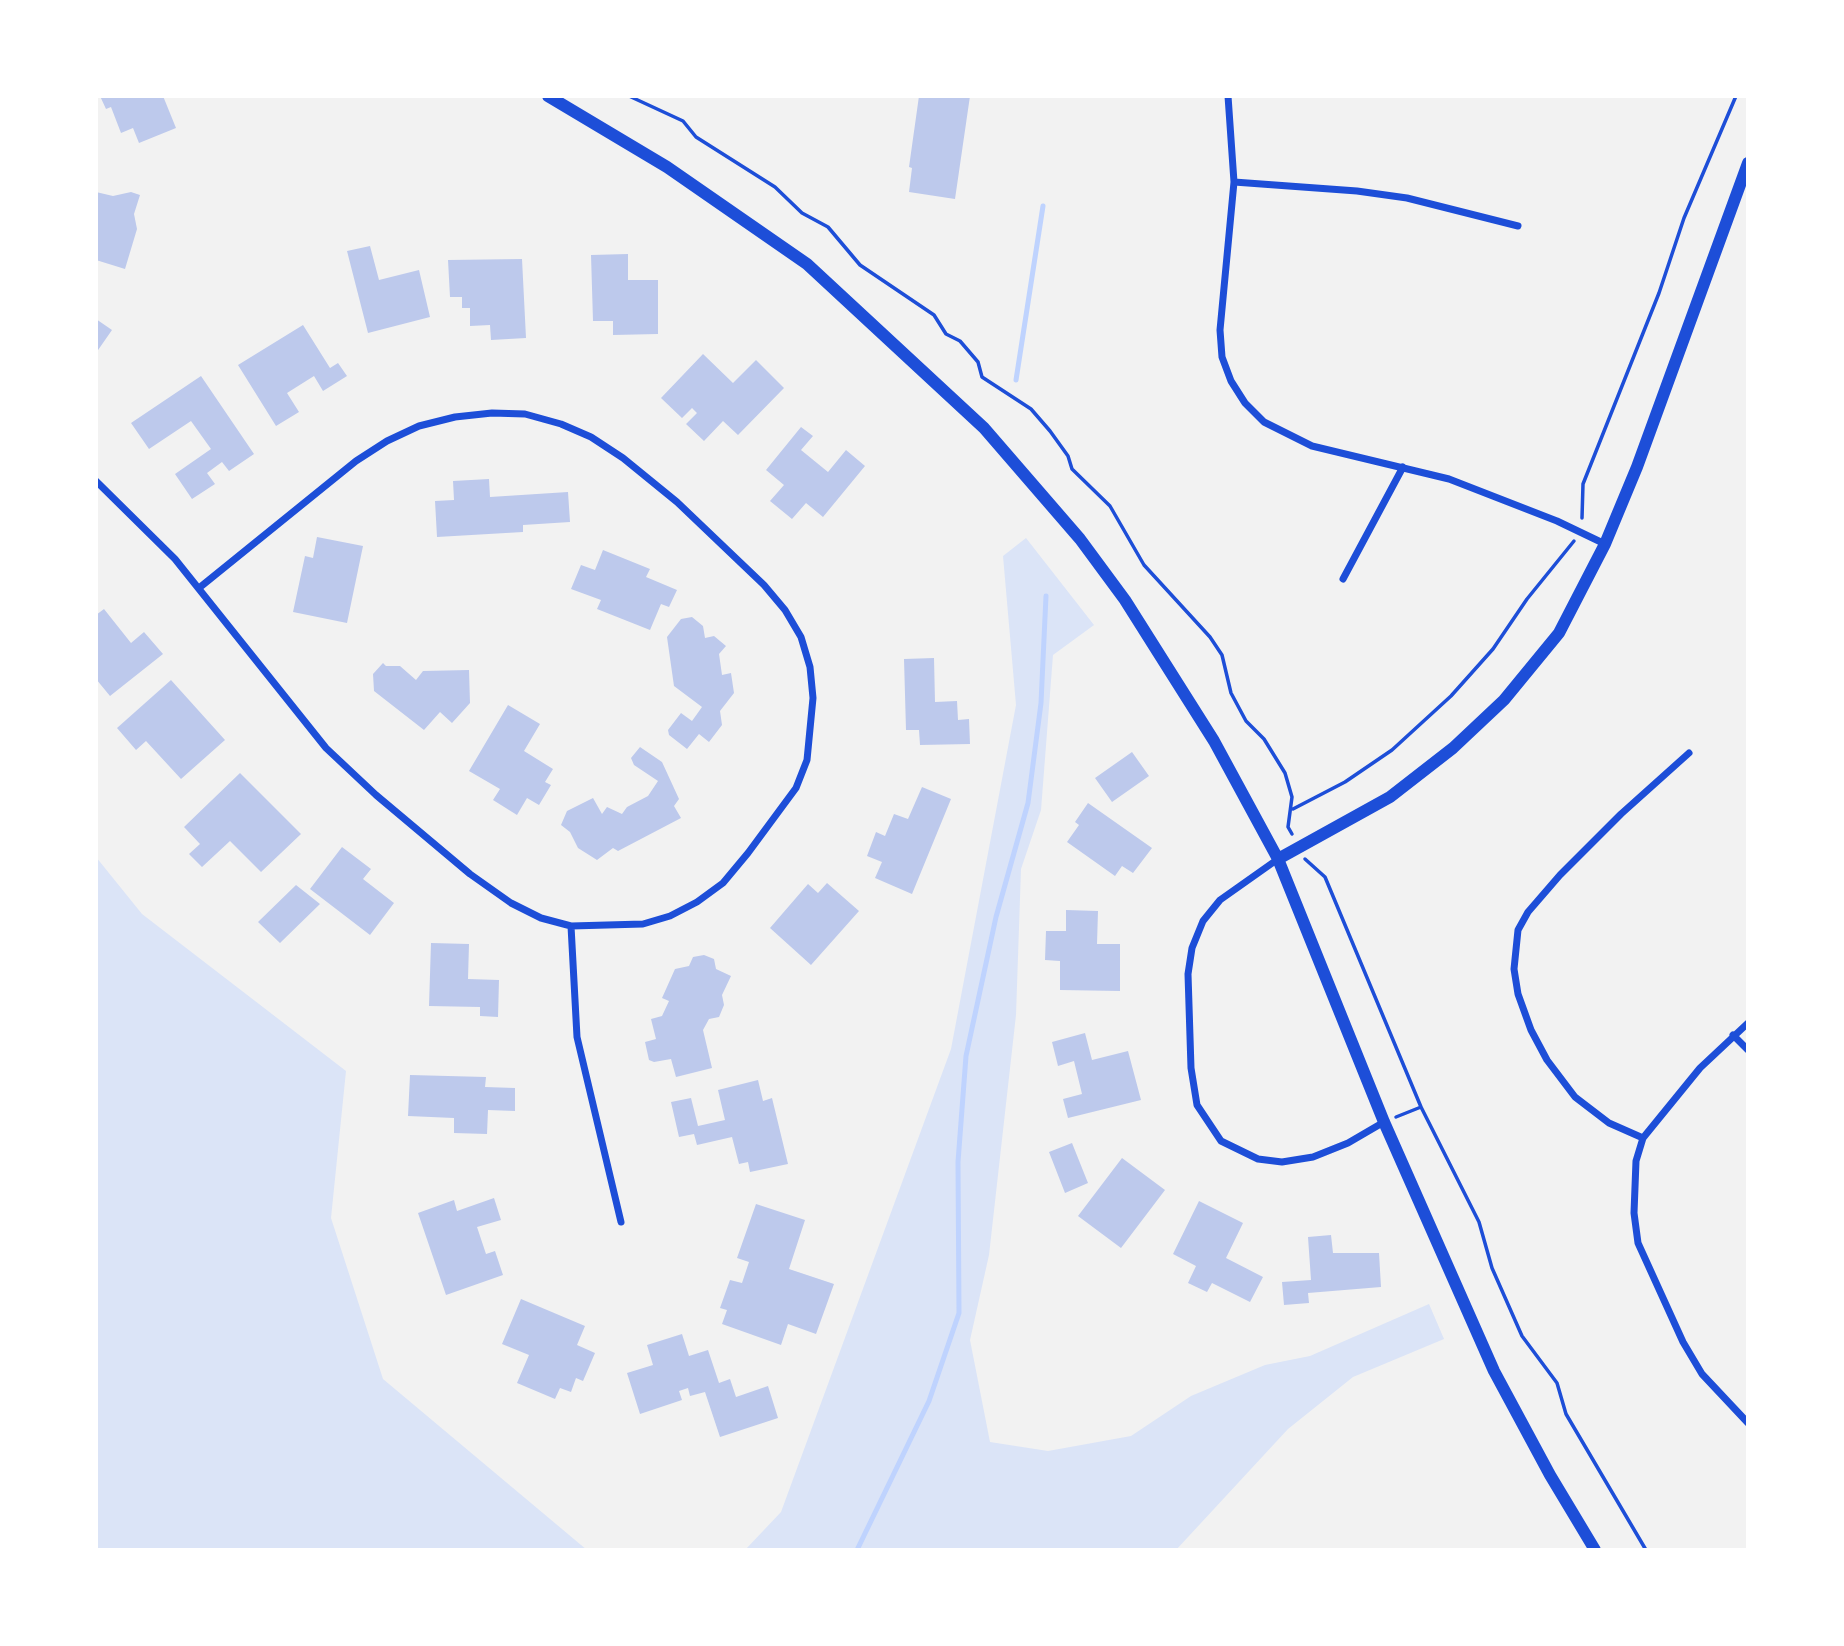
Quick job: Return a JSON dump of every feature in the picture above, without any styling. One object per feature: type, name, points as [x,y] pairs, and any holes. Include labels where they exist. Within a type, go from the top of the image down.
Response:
[{"type":"street","points":[[548,96],[667,167],[807,264],[984,428],[1074,531],[1125,600],[1214,741],[1278,859],[1384,1122],[1494,1371],[1550,1475],[1595,1550]]},
{"type":"street","points":[[1228,96],[1234,183],[1220,330],[1222,357],[1231,381],[1264,422],[1286,436],[1322,449],[1403,467],[1501,498],[1605,544]]},
{"type":"street","points":[[1384,1122],[1348,1143],[1313,1157],[1282,1163],[1258,1160],[1221,1141],[1197,1105],[1191,1069],[1188,974],[1192,948],[1203,921],[1220,900],[1278,859],[1390,797],[1452,748],[1504,700],[1559,633],[1605,544],[1647,441],[1748,163]]},
{"type":"street","points":[[1234,183],[1357,191],[1407,198],[1518,226]]},
{"type":"street","points":[[96,481],[146,527],[199,588],[326,748],[376,795],[470,874],[511,903],[541,918],[571,926],[643,924],[670,916],[697,902],[723,883],[748,853],[796,788],[807,760],[813,698],[810,667],[801,637],[785,610],[764,585],[677,502],[623,458],[591,437],[561,424],[525,414],[455,417],[419,426],[387,441],[356,461],[199,588]]},
{"type":"street","points":[[1343,579],[1403,467]]},
{"type":"street","points":[[1643,1138],[1609,1123],[1575,1097],[1546,1060],[1518,994],[1514,968],[1518,930],[1528,912],[1560,875],[1621,814],[1689,753]]},
{"type":"street","points":[[571,926],[577,1037],[621,1222]]},
{"type":"street","points":[[1748,1023],[1732,1035],[1679,1091],[1643,1138],[1634,1186],[1638,1243],[1682,1342],[1702,1374],[1748,1423]]},
{"type":"street","points":[[1732,1035],[1748,1050]]},
{"type":"path","points":[[1293,809],[1345,782],[1392,750],[1451,696],[1493,649],[1527,599],[1581,532],[1583,484],[1659,293],[1684,218],[1737,96]]},
{"type":"path","points":[[1384,1122],[1421,1107]]},
{"type":"shaded area","points":[[1026,538],[1094,625],[1053,655],[1041,810],[1021,869],[1016,1015],[989,1255],[970,1340],[990,1442],[1048,1451],[1131,1436],[1191,1396],[1265,1365],[1310,1356],[1429,1304],[1444,1339],[1353,1377],[1288,1429],[1176,1550],[745,1550],[781,1512],[951,1049],[1016,705],[1003,556]]},
{"type":"shaded area","points":[[96,857],[142,914],[346,1071],[331,1218],[383,1379],[587,1550],[96,1550]]},
{"type":"building","points":[[100,96],[163,96],[176,128],[139,143],[133,128],[121,133],[111,107],[106,109]]},
{"type":"building","points":[[919,96],[970,96],[955,199],[909,192],[912,168],[909,167]]},
{"type":"building","points":[[96,192],[113,196],[131,192],[140,195],[134,214],[137,229],[125,269],[96,260]]},
{"type":"building","points":[[370,246],[379,280],[419,270],[430,317],[368,333],[347,251]]},
{"type":"building","points":[[628,254],[628,280],[658,280],[658,334],[613,335],[613,321],[593,321],[591,255]]},
{"type":"building","points":[[522,259],[526,338],[491,340],[490,325],[470,326],[470,308],[462,308],[462,297],[450,297],[448,260]]},
{"type":"building","points":[[96,319],[112,330],[96,353]]},
{"type":"building","points":[[303,325],[330,368],[338,363],[347,376],[323,391],[314,376],[287,393],[299,412],[276,426],[238,365]]},
{"type":"building","points":[[703,354],[733,383],[756,360],[784,388],[738,435],[723,421],[704,441],[686,424],[697,413],[692,408],[682,418],[661,398]]},
{"type":"building","points":[[201,376],[254,454],[229,471],[222,462],[207,473],[215,484],[192,499],[175,474],[211,449],[191,421],[149,449],[131,423]]},
{"type":"building","points":[[801,427],[813,436],[801,450],[828,472],[846,450],[865,466],[823,517],[806,503],[792,519],[770,501],[784,485],[766,470]]},
{"type":"building","points":[[489,479],[490,497],[568,492],[570,522],[523,525],[523,532],[437,537],[435,501],[454,500],[453,481]]},
{"type":"building","points":[[317,537],[363,546],[347,623],[293,612],[305,556],[313,558]]},
{"type":"building","points":[[603,550],[650,569],[646,577],[677,590],[669,607],[661,604],[650,630],[597,609],[601,600],[571,589],[581,565],[595,570]]},
{"type":"building","points":[[104,609],[131,643],[144,632],[163,654],[110,696],[96,679],[96,615]]},
{"type":"building","points":[[692,617],[703,626],[705,638],[714,636],[726,646],[719,654],[722,675],[731,673],[734,693],[720,711],[722,725],[709,742],[699,734],[687,749],[669,735],[668,730],[681,713],[692,721],[702,707],[674,686],[667,637],[681,619]]},
{"type":"building","points":[[934,658],[935,702],[957,701],[958,720],[969,719],[970,744],[920,745],[919,730],[906,730],[904,659]]},
{"type":"building","points":[[383,663],[386,666],[400,666],[416,680],[423,671],[469,670],[470,703],[452,723],[440,712],[424,730],[374,691],[373,674]]},
{"type":"building","points":[[171,680],[225,740],[181,779],[146,741],[136,750],[117,728]]},
{"type":"building","points":[[508,705],[540,724],[524,751],[553,769],[545,782],[551,785],[539,805],[527,798],[517,815],[493,800],[500,789],[469,771]]},
{"type":"building","points":[[640,747],[662,762],[679,799],[674,806],[681,818],[618,851],[613,848],[597,860],[578,848],[570,832],[561,825],[567,811],[593,798],[602,814],[607,807],[622,814],[627,807],[648,796],[658,781],[634,765],[631,758]]},
{"type":"building","points":[[1132,752],[1149,776],[1112,802],[1095,778]]},
{"type":"building","points":[[240,773],[301,834],[261,872],[230,841],[202,867],[189,854],[200,844],[184,827]]},
{"type":"building","points":[[922,787],[951,799],[912,894],[875,878],[882,862],[867,856],[876,832],[885,836],[894,814],[908,819]]},
{"type":"building","points":[[1088,803],[1152,848],[1133,873],[1122,866],[1115,876],[1067,842],[1079,825],[1075,822]]},
{"type":"building","points":[[342,847],[371,869],[363,879],[394,903],[370,935],[310,889]]},
{"type":"building","points":[[827,883],[859,911],[811,965],[770,928],[808,884],[818,893]]},
{"type":"building","points":[[296,885],[320,904],[280,943],[258,922]]},
{"type":"building","points":[[1066,910],[1098,911],[1097,944],[1120,944],[1120,991],[1060,990],[1060,961],[1045,960],[1046,931],[1066,931]]},
{"type":"building","points":[[431,943],[469,944],[468,979],[499,980],[498,1017],[480,1016],[480,1007],[429,1006]]},
{"type":"building","points":[[704,955],[714,959],[716,969],[731,976],[722,995],[724,1005],[719,1017],[709,1019],[703,1030],[712,1068],[676,1077],[671,1059],[654,1062],[649,1060],[645,1042],[656,1039],[651,1019],[662,1016],[669,1001],[662,998],[675,969],[689,966],[693,957]]},
{"type":"building","points":[[1085,1033],[1092,1060],[1128,1051],[1141,1100],[1068,1118],[1063,1099],[1082,1094],[1074,1061],[1058,1066],[1052,1042]]},
{"type":"building","points":[[410,1075],[486,1077],[485,1087],[515,1088],[515,1111],[488,1110],[487,1134],[454,1133],[454,1118],[408,1116]]},
{"type":"building","points":[[758,1080],[763,1101],[772,1098],[788,1164],[750,1172],[748,1162],[739,1164],[732,1137],[697,1145],[694,1134],[679,1137],[671,1102],[691,1098],[698,1126],[725,1120],[718,1090]]},
{"type":"building","points":[[1072,1143],[1088,1183],[1065,1193],[1049,1152]]},
{"type":"building","points":[[1122,1158],[1165,1190],[1121,1248],[1078,1216]]},
{"type":"building","points":[[494,1198],[501,1220],[477,1227],[486,1254],[495,1251],[503,1275],[446,1295],[418,1213],[454,1200],[457,1211]]},
{"type":"building","points":[[1199,1201],[1243,1223],[1226,1258],[1263,1277],[1250,1302],[1212,1283],[1207,1292],[1188,1283],[1196,1266],[1173,1254]]},
{"type":"building","points":[[756,1204],[805,1220],[789,1269],[834,1284],[816,1334],[788,1324],[781,1345],[722,1324],[727,1310],[720,1308],[730,1280],[742,1283],[749,1262],[737,1258]]},
{"type":"building","points":[[1331,1235],[1333,1253],[1379,1253],[1381,1287],[1308,1293],[1309,1303],[1284,1305],[1282,1282],[1311,1280],[1308,1237]]},
{"type":"building","points":[[521,1299],[585,1326],[577,1345],[595,1353],[583,1381],[576,1378],[571,1392],[560,1388],[555,1399],[517,1383],[529,1355],[502,1344]]},
{"type":"building","points":[[682,1334],[689,1356],[708,1350],[719,1383],[730,1379],[736,1397],[768,1386],[778,1418],[720,1437],[705,1392],[690,1396],[688,1388],[679,1391],[682,1400],[640,1414],[627,1373],[653,1365],[647,1345]]},
{"type":"waterway","points":[[1016,380],[1043,206]]},
{"type":"waterway","points":[[857,1550],[929,1401],[959,1313],[958,1162],[966,1056],[996,917],[1028,803],[1041,703],[1046,596]]}]
